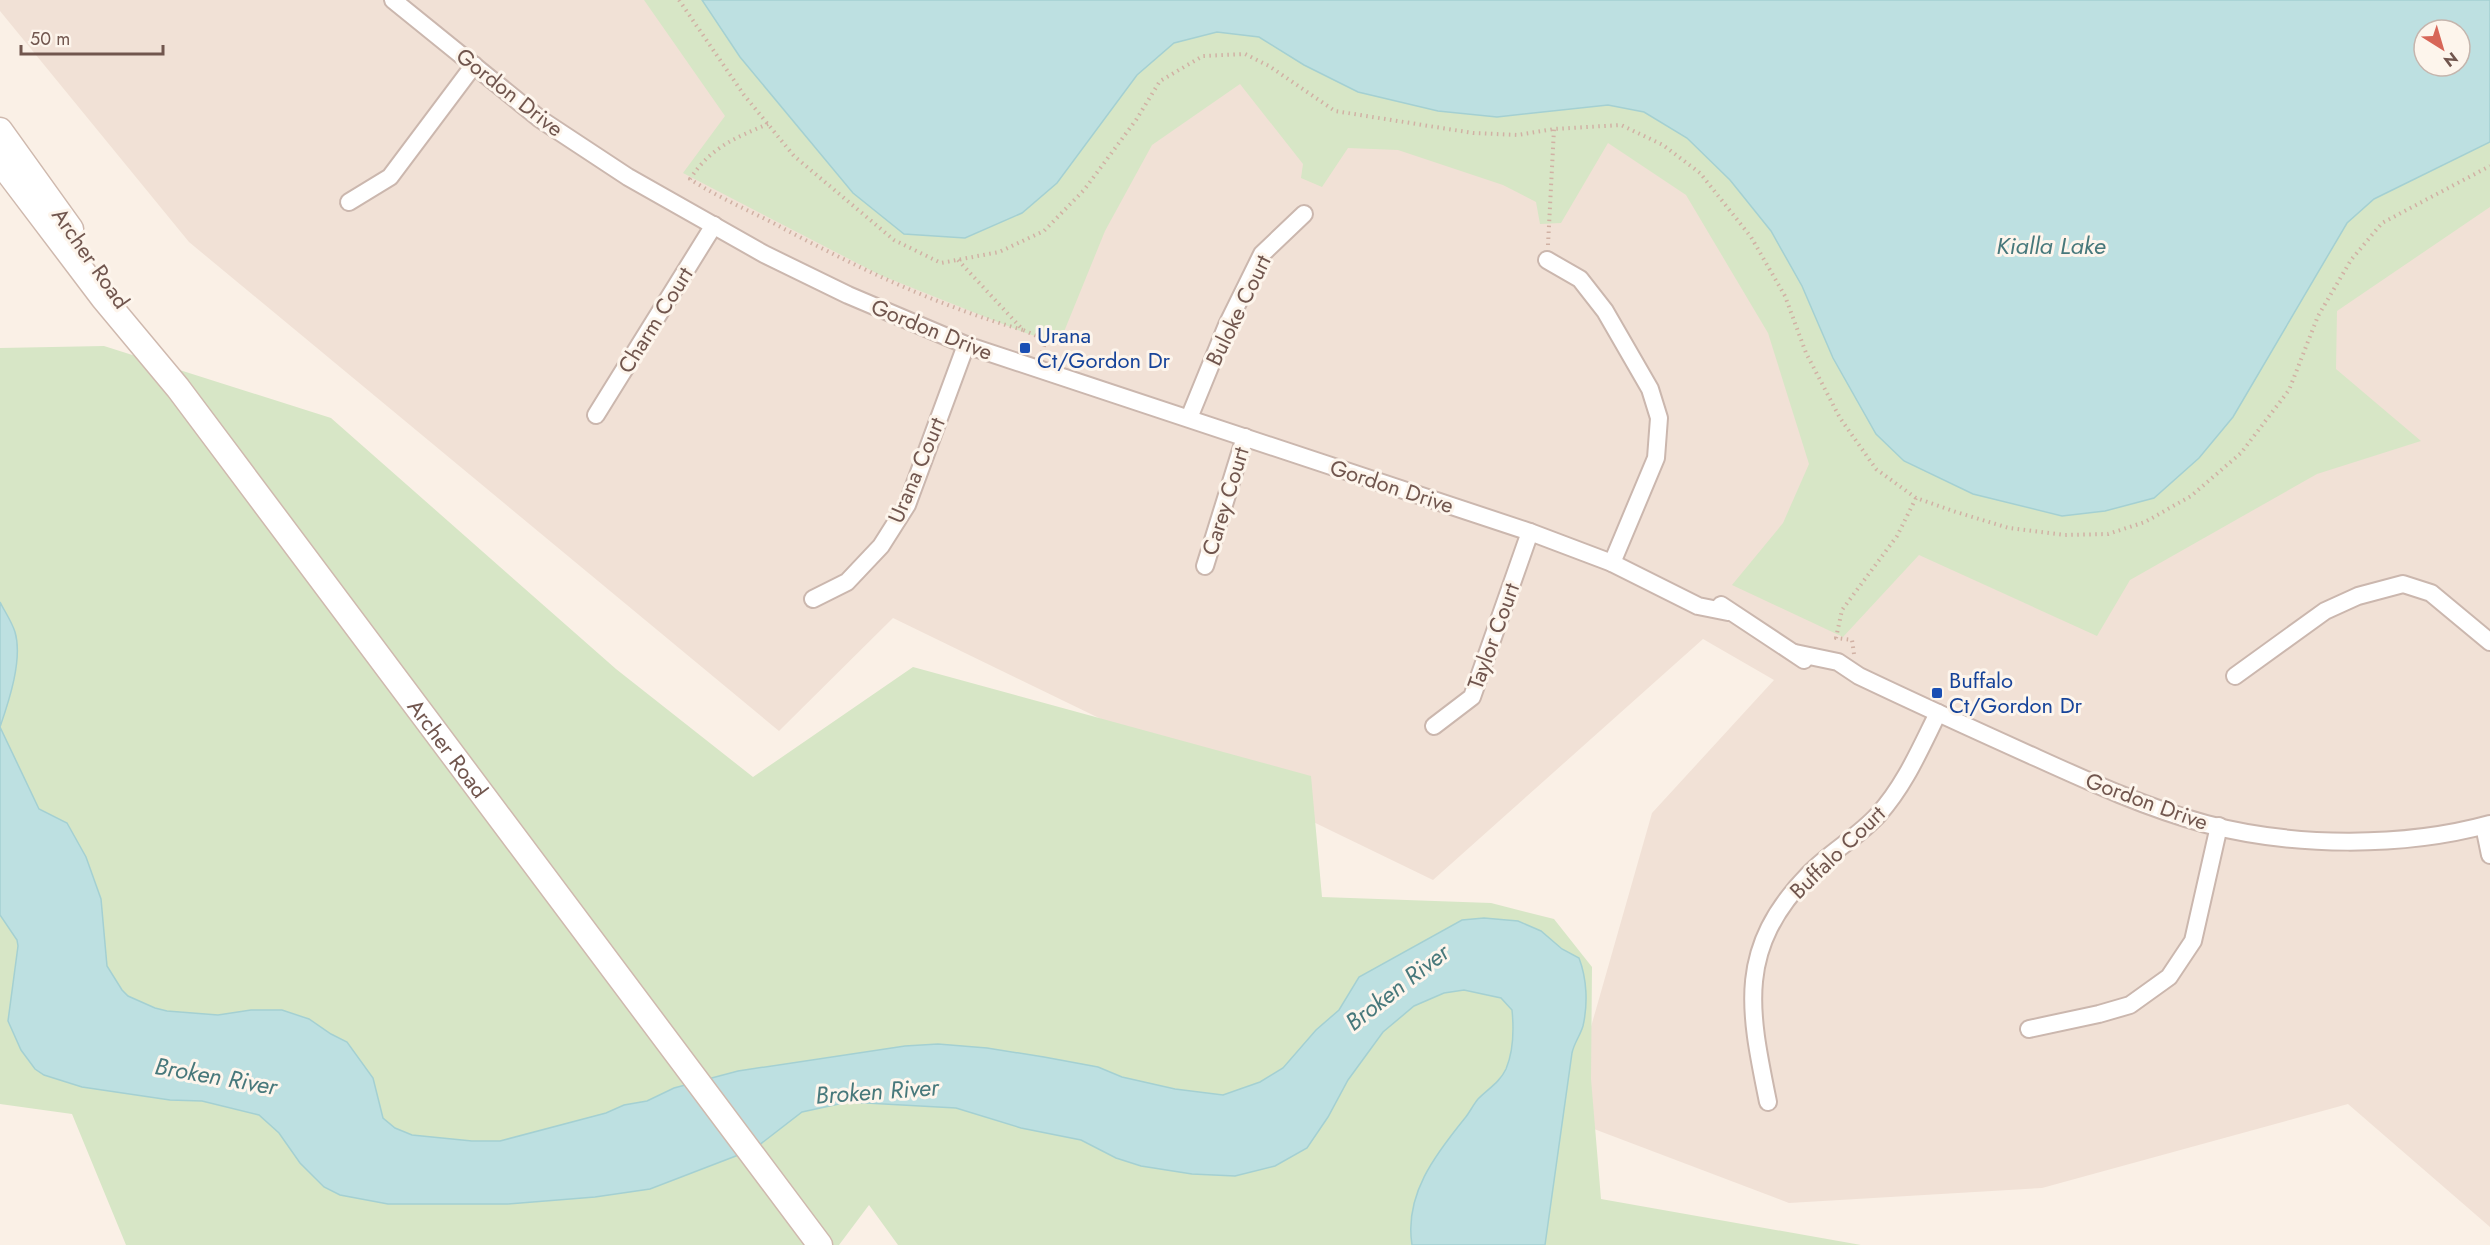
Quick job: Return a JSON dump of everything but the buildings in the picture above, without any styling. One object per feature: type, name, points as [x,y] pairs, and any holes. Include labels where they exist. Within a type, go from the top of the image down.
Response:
[{"type":"main road","name":"Archer Road","points":[[0,130],[105,276],[178,388]]},
{"type":"main road","name":"Archer Road","points":[[0,162],[103,298],[178,388],[820,1245]]},
{"type":"street","name":"Gordon Drive","points":[[393,0],[540,119],[628,177],[764,254],[848,295],[966,345],[1530,532],[1612,563],[1698,606],[1728,612],[1795,653],[1810,666],[1859,676],[2150,807],[2219,826],[2285,838],[2364,841],[2430,835],[2487,825]]},
{"type":"street","points":[[349,202],[390,177],[474,65]]},
{"type":"street","name":"Buloke Court","points":[[1189,418],[1227,325],[1262,255],[1304,214]]},
{"type":"street","name":"Charm Court","points":[[596,415],[714,225]]},
{"type":"street","points":[[1547,260],[1580,279],[1605,311],[1650,389],[1659,418],[1656,458],[1612,563]]},
{"type":"street","name":"Urana Court","points":[[813,599],[847,582],[881,546],[907,505],[966,345]]},
{"type":"street","name":"Carey Court","points":[[1205,566],[1245,437]]},
{"type":"street","name":"Taylor Court","points":[[1434,726],[1472,697],[1530,532]]},
{"type":"street","points":[[2235,676],[2325,611],[2358,596],[2403,584],[2432,593],[2490,642]]},
{"type":"street","name":"Buffalo Court","points":[[1768,1102],[1755,1036],[1752,992],[1756,962],[1768,930],[1788,897],[1810,873],[1876,817],[1902,785],[1938,713]]},
{"type":"street","points":[[2487,825],[2490,855]]},
{"type":"street","points":[[2029,1029],[2130,1005],[2169,977],[2193,941],[2219,826]]},
{"type":"path","points":[[679,0],[744,95],[794,156],[894,240],[941,263],[999,252],[1044,231],[1084,190],[1136,120],[1160,81],[1203,56],[1245,54],[1269,66],[1335,111],[1473,133],[1518,135],[1554,129],[1621,125],[1663,145],[1700,173],[1751,237],[1785,296],[1806,353],[1840,418],[1876,469],[1916,498],[2009,528],[2065,535],[2108,534],[2145,522],[2191,496],[2241,453],[2289,390],[2318,316],[2351,260],[2382,223],[2490,166]]},
{"type":"path","points":[[768,124],[728,141],[712,152],[690,178],[712,193],[814,245],[903,286],[990,321],[1023,330],[1046,340],[1036,369]]},
{"type":"path","points":[[1547,260],[1554,129]]},
{"type":"path","points":[[958,260],[1023,330]]},
{"type":"path","points":[[1859,676],[1852,640],[1836,638],[1842,610],[1898,536],[1916,498]]},
{"type":"shaded area","points":[[0,0],[2490,0],[2490,1227],[2348,1104],[2042,1188],[1789,1203],[1565,1118],[1652,813],[1774,680],[1703,639],[1433,880],[893,618],[779,731],[189,242],[0,11]]},
{"type":"green space","name":"Kialla Lake","points":[[644,0],[2490,0],[2490,207],[2337,311],[2336,369],[2421,441],[2317,474],[2130,580],[2097,636],[1919,555],[1843,637],[1732,585],[1783,523],[1809,464],[1768,333],[1686,195],[1608,143],[1561,223],[1540,224],[1536,202],[1503,185],[1398,150],[1348,148],[1322,187],[1301,178],[1303,164],[1240,84],[1152,145],[1105,231],[1059,344],[880,275],[683,173],[725,116]]},
{"type":"green space","points":[[104,346],[331,418],[616,669],[753,777],[913,667],[1311,776],[1322,897],[1491,903],[1554,919],[1592,967],[1591,1079],[1601,1199],[1861,1245],[898,1245],[869,1205],[839,1245],[126,1245],[72,1114],[0,1104],[0,348]]},
{"type":"water","name":"Kialla Lake","points":[[702,0],[2490,0],[2490,142],[2374,199],[2347,223],[2233,417],[2199,458],[2154,498],[2105,511],[2062,516],[1973,494],[1904,461],[1876,434],[1833,358],[1802,286],[1771,231],[1730,180],[1687,138],[1644,112],[1608,105],[1497,117],[1438,111],[1358,92],[1304,65],[1259,37],[1217,32],[1174,43],[1137,75],[1057,183],[1022,213],[965,238],[904,234],[853,193],[740,57]]},
{"type":"water","points":[[0,602],[15,632],[17,655],[14,680],[0,727]]},
{"type":"water","name":"Broken River","points":[[0,727],[39,809],[67,823],[86,857],[101,899],[107,966],[128,996],[167,1011],[218,1015],[251,1010],[282,1010],[309,1019],[347,1042],[373,1078],[383,1118],[395,1128],[412,1135],[472,1141],[500,1141],[606,1113],[624,1105],[647,1101],[674,1088],[738,1071],[905,1046],[938,1044],[987,1048],[1044,1057],[1098,1067],[1122,1077],[1175,1089],[1223,1095],[1260,1082],[1283,1068],[1316,1030],[1339,1010],[1359,977],[1462,920],[1484,918],[1518,921],[1541,931],[1562,949],[1579,958],[1586,992],[1583,1026],[1572,1053],[1545,1245],[1412,1245],[1413,1209],[1424,1177],[1443,1146],[1476,1101],[1503,1074],[1511,1055],[1512,1010],[1501,998],[1464,990],[1444,993],[1414,1006],[1383,1032],[1348,1080],[1328,1117],[1307,1148],[1275,1166],[1235,1176],[1192,1174],[1141,1166],[1116,1158],[1081,1140],[1021,1128],[956,1108],[848,1102],[802,1112],[754,1149],[650,1189],[595,1197],[508,1204],[388,1204],[340,1195],[324,1187],[300,1163],[279,1133],[259,1115],[202,1101],[170,1100],[82,1087],[44,1075],[35,1069],[21,1050],[8,1021],[18,946],[17,940],[0,915]]},
{"type":"place","name":"Urana Ct/Gordon Dr","points":[[1025,348]]},
{"type":"place","name":"Buffalo Ct/Gordon Dr","points":[[1937,693]]}]
